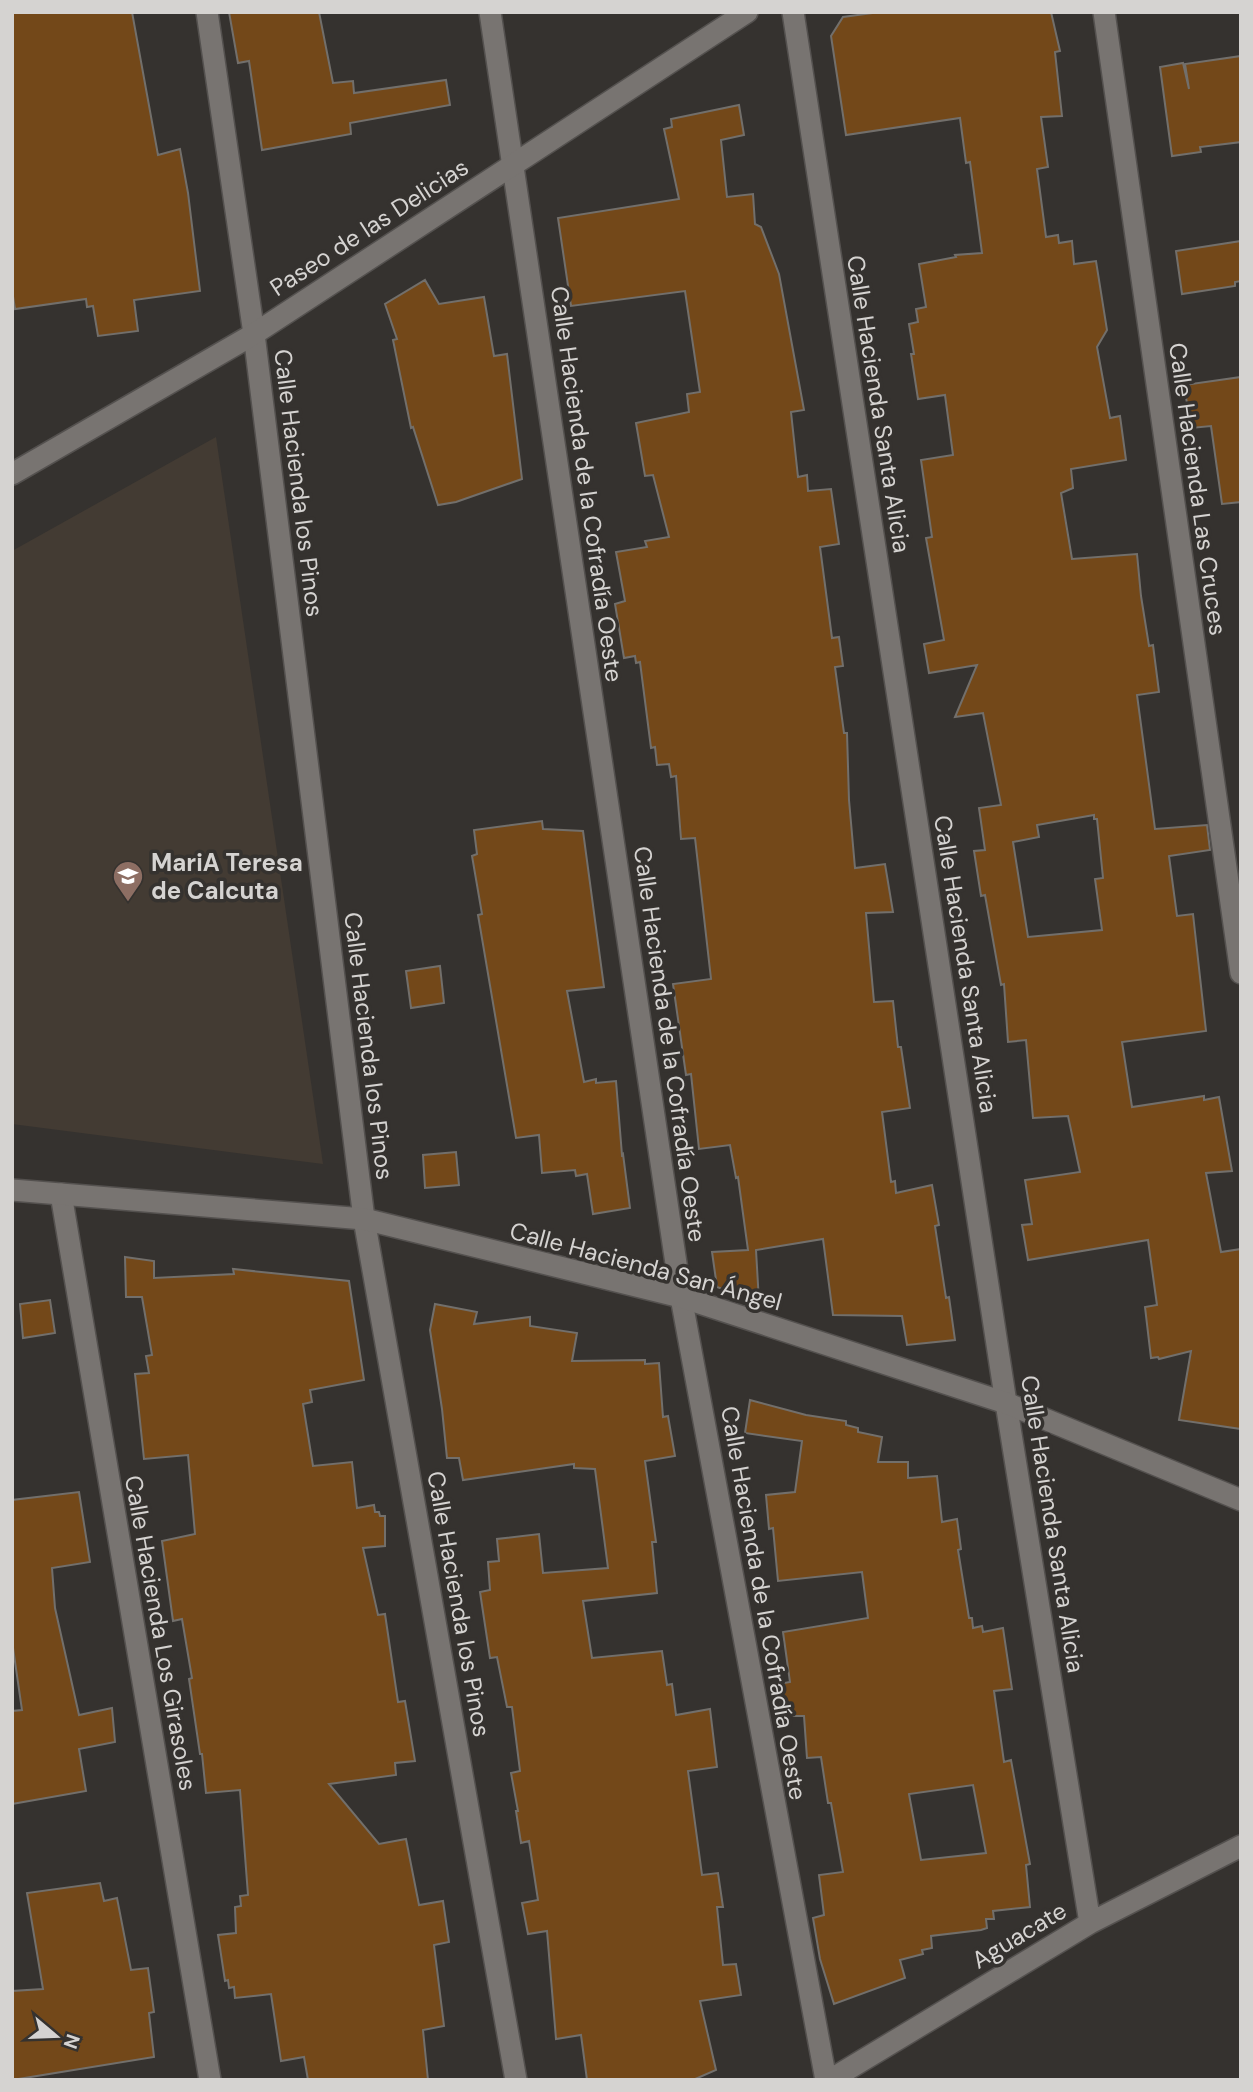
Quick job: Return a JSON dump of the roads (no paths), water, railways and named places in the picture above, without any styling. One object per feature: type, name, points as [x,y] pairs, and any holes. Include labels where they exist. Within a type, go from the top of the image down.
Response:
[{"type":"street","name":"Calle Hacienda los Pinos","points":[[207,12],[254,334],[364,1219],[516,2080]]},
{"type":"street","name":"Calle Hacienda de la Cofradía Oeste","points":[[490,12],[681,1297],[828,2080]]},
{"type":"street","name":"Paseo de las Delicias","points":[[12,474],[254,334],[747,12]]},
{"type":"street","name":"Calle Hacienda Santa Alicia","points":[[793,12],[1006,1403],[1090,1923]]},
{"type":"street","name":"Calle Hacienda Las Cruces","points":[[1104,12],[1241,973]]},
{"type":"street","name":"Calle Hacienda San Ángel","points":[[12,1190],[364,1219],[681,1297],[1006,1403],[1241,1500]]},
{"type":"street","name":"Calle Hacienda Los Girasoles","points":[[61,1194],[210,2080]]},
{"type":"street","name":"Aguacate","points":[[828,2080],[1090,1923],[1241,1846]]},
{"type":"place","name":"MariA Teresa de Calcuta","points":[[128,903]]}]
